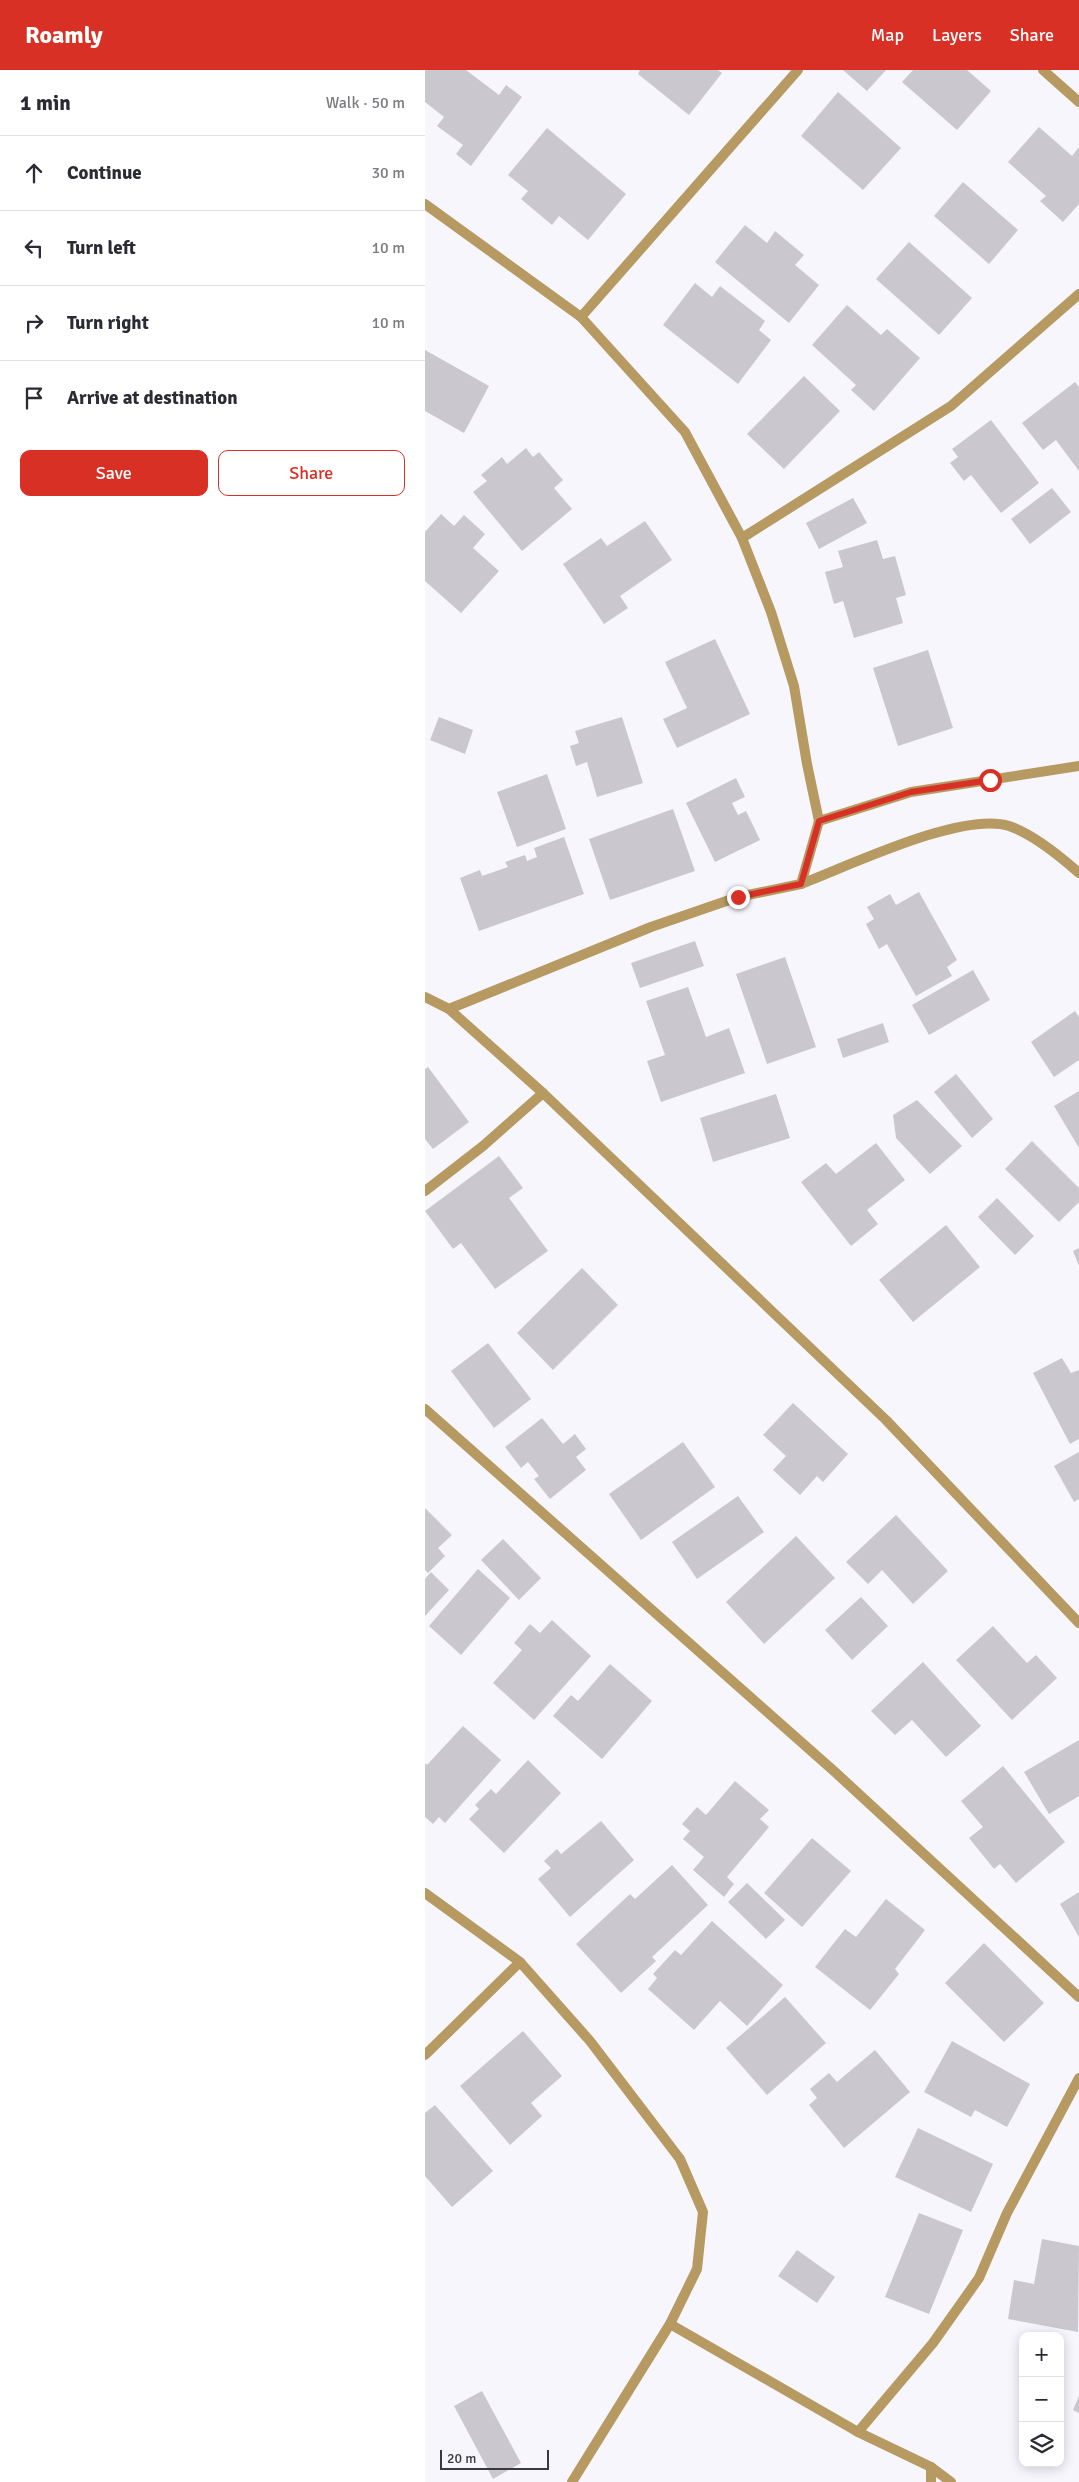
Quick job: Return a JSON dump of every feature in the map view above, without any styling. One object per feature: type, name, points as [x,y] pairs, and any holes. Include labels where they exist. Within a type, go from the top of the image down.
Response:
[{"type":"street","points":[[581,317],[798,70]]},
{"type":"street","points":[[1043,70],[1079,102]]},
{"type":"street","points":[[425,204],[581,317],[685,432],[742,538],[771,612],[794,686],[819,821],[801,884]]},
{"type":"street","points":[[742,538],[951,406],[1079,294]]},
{"type":"street","points":[[819,821],[911,792],[1079,766]]},
{"type":"street","points":[[449,1009],[651,927],[738,897],[801,884],[937,832],[977,824],[1009,826],[1053,851],[1079,874]]},
{"type":"street","points":[[425,997],[449,1009],[543,1093],[886,1420],[1079,1623]]},
{"type":"street","points":[[425,1191],[483,1146],[543,1093]]},
{"type":"street","points":[[425,1409],[842,1779],[1079,1997]]},
{"type":"street","points":[[425,1893],[520,1962],[590,2041],[681,2159],[703,2212],[697,2269],[670,2324],[573,2482]]},
{"type":"street","points":[[425,2055],[520,1962]]},
{"type":"street","points":[[859,2432],[933,2343],[979,2278],[1007,2213],[1079,2078]]},
{"type":"street","points":[[670,2324],[859,2432],[931,2467],[951,2482]]},
{"type":"street","points":[[931,2467],[931,2482]]},
{"type":"building","points":[[425,70],[466,70],[499,95],[506,85],[522,97],[471,166],[456,154],[463,145],[437,126],[444,117],[425,102]]},
{"type":"building","points":[[640,70],[718,70],[722,73],[689,115],[638,74]]},
{"type":"building","points":[[843,70],[886,70],[867,91]]},
{"type":"building","points":[[913,70],[967,70],[991,91],[957,130],[902,82]]},
{"type":"building","points":[[838,92],[901,148],[863,190],[801,136]]},
{"type":"building","points":[[1039,127],[1072,156],[1079,147],[1079,204],[1063,222],[1040,201],[1046,196],[1008,162]]},
{"type":"building","points":[[547,128],[626,194],[588,240],[559,216],[552,225],[521,199],[528,191],[508,175]]},
{"type":"building","points":[[963,182],[1018,230],[989,264],[934,216]]},
{"type":"building","points":[[745,225],[767,243],[775,231],[804,255],[795,265],[819,285],[789,323],[715,262]]},
{"type":"building","points":[[909,242],[972,298],[939,335],[876,279]]},
{"type":"building","points":[[695,283],[712,297],[720,286],[765,321],[759,330],[771,340],[738,384],[663,325]]},
{"type":"building","points":[[847,305],[881,335],[887,329],[920,358],[874,411],[851,390],[856,385],[812,345]]},
{"type":"building","points":[[425,350],[489,386],[464,433],[425,411]]},
{"type":"building","points":[[804,376],[840,411],[784,469],[747,434]]},
{"type":"building","points":[[1075,382],[1079,387],[1079,471],[1056,440],[1043,450],[1022,423]]},
{"type":"building","points":[[991,420],[1039,483],[1001,513],[971,475],[964,481],[950,463],[958,457],[952,449]]},
{"type":"building","points":[[526,448],[533,457],[539,452],[563,480],[554,488],[572,509],[522,551],[473,492],[487,481],[481,475],[502,457],[507,464]]},
{"type":"building","points":[[1052,488],[1071,512],[1030,544],[1011,519]]},
{"type":"building","points":[[853,498],[867,523],[819,549],[806,523]]},
{"type":"building","points":[[441,514],[454,526],[464,515],[485,534],[473,548],[499,571],[461,613],[425,581],[425,532]]},
{"type":"building","points":[[645,521],[672,560],[620,596],[628,608],[604,624],[563,564],[601,538],[607,546]]},
{"type":"building","points":[[877,540],[883,559],[895,556],[906,595],[896,598],[903,623],[854,638],[843,601],[834,604],[825,572],[843,567],[838,551]]},
{"type":"building","points":[[715,639],[750,714],[677,748],[663,719],[687,708],[665,662]]},
{"type":"building","points":[[928,650],[953,728],[898,746],[873,668]]},
{"type":"building","points":[[439,717],[473,730],[465,754],[430,740]]},
{"type":"building","points":[[622,717],[643,783],[597,797],[587,762],[576,766],[570,746],[579,743],[575,731]]},
{"type":"building","points":[[547,774],[566,829],[517,847],[497,792]]},
{"type":"building","points":[[736,778],[745,797],[732,803],[738,815],[746,811],[760,840],[715,862],[686,803]]},
{"type":"building","points":[[673,809],[695,871],[610,900],[589,839]]},
{"type":"building","points":[[564,837],[584,894],[479,931],[460,878],[480,870],[482,876],[508,867],[505,862],[525,855],[527,861],[537,857],[534,848]]},
{"type":"building","points":[[919,892],[957,960],[947,967],[952,976],[916,996],[887,944],[879,949],[866,924],[874,919],[867,907],[890,894],[896,905]]},
{"type":"building","points":[[695,941],[704,966],[640,988],[631,963]]},
{"type":"building","points":[[785,957],[816,1047],[767,1064],[736,974]]},
{"type":"building","points":[[973,970],[990,1000],[929,1035],[912,1005]]},
{"type":"building","points":[[688,987],[706,1037],[729,1028],[745,1073],[661,1102],[647,1061],[665,1055],[646,1001]]},
{"type":"building","points":[[1075,1011],[1079,1017],[1079,1060],[1054,1077],[1031,1042]]},
{"type":"building","points":[[883,1023],[889,1042],[843,1058],[837,1039]]},
{"type":"building","points":[[428,1067],[469,1122],[433,1149],[425,1139],[425,1069]]},
{"type":"building","points":[[956,1074],[993,1119],[972,1138],[934,1092]]},
{"type":"building","points":[[1079,1091],[1079,1148],[1054,1106]]},
{"type":"building","points":[[776,1094],[790,1138],[713,1162],[700,1118]]},
{"type":"building","points":[[917,1100],[962,1146],[930,1174],[896,1138],[893,1115]]},
{"type":"building","points":[[1032,1141],[1079,1188],[1079,1202],[1059,1222],[1005,1169]]},
{"type":"building","points":[[876,1143],[905,1180],[867,1210],[878,1224],[851,1246],[801,1182],[826,1163],[836,1174]]},
{"type":"building","points":[[499,1156],[523,1188],[509,1198],[548,1251],[495,1289],[461,1243],[453,1249],[425,1211]]},
{"type":"building","points":[[997,1198],[1034,1236],[1015,1255],[978,1217]]},
{"type":"building","points":[[946,1225],[980,1267],[913,1322],[879,1280]]},
{"type":"building","points":[[1079,1248],[1079,1266],[1073,1251]]},
{"type":"building","points":[[582,1268],[618,1305],[553,1370],[517,1333]]},
{"type":"building","points":[[488,1343],[531,1399],[494,1428],[451,1371]]},
{"type":"building","points":[[1062,1358],[1071,1373],[1079,1370],[1079,1439],[1070,1444],[1033,1373]]},
{"type":"building","points":[[793,1403],[848,1454],[823,1482],[817,1476],[800,1495],[773,1470],[786,1456],[763,1435]]},
{"type":"building","points":[[542,1418],[563,1444],[575,1434],[586,1449],[576,1457],[586,1470],[550,1499],[534,1479],[539,1476],[528,1462],[521,1468],[505,1447]]},
{"type":"building","points":[[683,1442],[715,1487],[641,1540],[609,1494]]},
{"type":"building","points":[[1079,1452],[1079,1499],[1074,1502],[1054,1466]]},
{"type":"building","points":[[738,1496],[764,1532],[697,1579],[672,1542]]},
{"type":"building","points":[[425,1508],[452,1535],[438,1548],[445,1556],[428,1573],[425,1570]]},
{"type":"building","points":[[896,1515],[948,1571],[913,1604],[882,1570],[868,1584],[846,1562]]},
{"type":"building","points":[[796,1536],[835,1578],[764,1644],[726,1602]]},
{"type":"building","points":[[503,1539],[541,1578],[519,1600],[481,1560]]},
{"type":"building","points":[[478,1569],[510,1598],[461,1655],[429,1626]]},
{"type":"building","points":[[431,1572],[449,1590],[425,1616],[425,1579]]},
{"type":"building","points":[[861,1597],[888,1626],[852,1660],[825,1630]]},
{"type":"building","points":[[552,1620],[591,1656],[534,1720],[493,1683],[522,1650],[514,1643],[530,1624],[540,1633]]},
{"type":"building","points":[[993,1626],[1027,1663],[1036,1655],[1057,1678],[1012,1720],[956,1660]]},
{"type":"building","points":[[923,1662],[981,1726],[946,1757],[912,1720],[895,1735],[871,1711]]},
{"type":"building","points":[[610,1664],[652,1701],[602,1759],[553,1716],[571,1695],[578,1701]]},
{"type":"building","points":[[463,1726],[501,1760],[445,1823],[439,1817],[433,1824],[425,1817],[425,1763],[427,1765]]},
{"type":"building","points":[[1079,1740],[1079,1796],[1049,1814],[1024,1772]]},
{"type":"building","points":[[528,1760],[561,1793],[504,1853],[469,1819],[479,1809],[475,1805],[491,1789],[496,1794]]},
{"type":"building","points":[[1003,1766],[1065,1842],[1016,1883],[1000,1864],[994,1869],[969,1838],[983,1827],[961,1801]]},
{"type":"building","points":[[735,1781],[769,1810],[760,1819],[769,1827],[727,1877],[734,1884],[724,1897],[693,1870],[704,1857],[683,1839],[690,1831],[682,1824],[697,1807],[706,1815]]},
{"type":"building","points":[[601,1821],[634,1860],[570,1917],[538,1879],[551,1868],[544,1861],[557,1849],[561,1854]]},
{"type":"building","points":[[812,1838],[851,1871],[802,1927],[764,1893]]},
{"type":"building","points":[[672,1865],[708,1905],[652,1957],[656,1961],[621,1993],[576,1944],[630,1894],[635,1899]]},
{"type":"building","points":[[747,1883],[785,1920],[766,1939],[728,1902]]},
{"type":"building","points":[[1079,1892],[1079,1937],[1060,1904]]},
{"type":"building","points":[[886,1899],[925,1930],[895,1969],[899,1974],[870,2010],[815,1967],[845,1929],[856,1937]]},
{"type":"building","points":[[712,1921],[783,1985],[747,2026],[720,2001],[694,2030],[648,1989],[657,1978],[653,1974],[675,1950],[681,1955]]},
{"type":"building","points":[[984,1943],[1044,2003],[1004,2042],[945,1983]]},
{"type":"building","points":[[785,1997],[826,2043],[767,2095],[726,2048]]},
{"type":"building","points":[[523,2031],[562,2076],[531,2103],[542,2116],[510,2145],[460,2086]]},
{"type":"building","points":[[952,2041],[1030,2084],[1007,2127],[975,2110],[971,2117],[924,2092]]},
{"type":"building","points":[[875,2050],[910,2092],[844,2148],[809,2105],[817,2098],[810,2089],[829,2073],[837,2082]]},
{"type":"building","points":[[435,2105],[493,2171],[452,2207],[425,2176],[425,2113]]},
{"type":"building","points":[[918,2128],[993,2164],[971,2212],[895,2177]]},
{"type":"building","points":[[919,2213],[963,2230],[929,2314],[885,2297]]},
{"type":"building","points":[[1042,2239],[1079,2246],[1078,2332],[1008,2319],[1014,2280],[1034,2284]]},
{"type":"building","points":[[797,2250],[835,2277],[817,2303],[778,2276]]},
{"type":"building","points":[[482,2391],[521,2463],[493,2479],[454,2406]]},
{"type":"building","points":[[1079,2396],[1079,2413],[1073,2410]]},
{"type":"route","points":[[738,897],[801,884],[819,821],[911,792],[990,780]]}]
